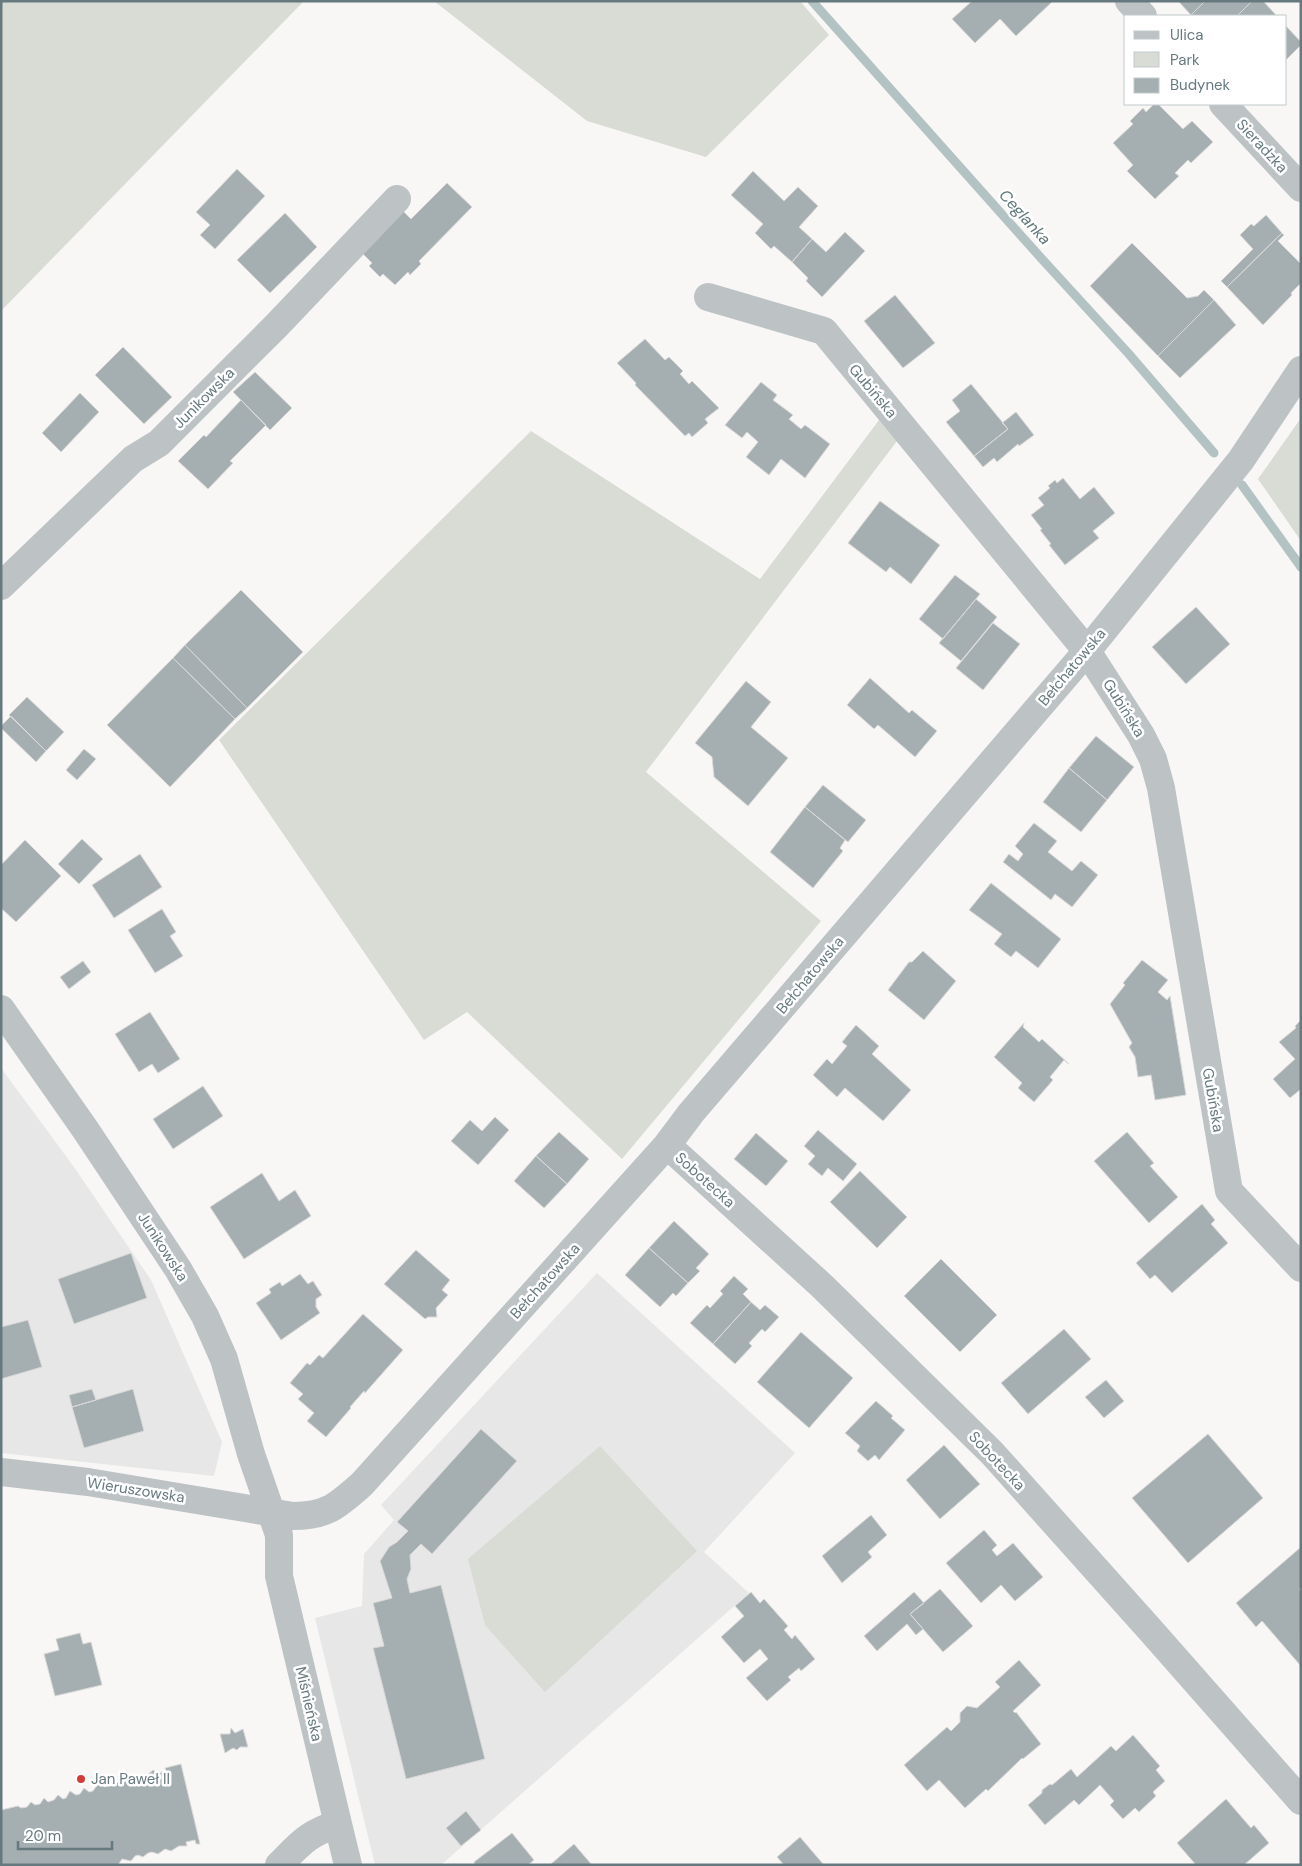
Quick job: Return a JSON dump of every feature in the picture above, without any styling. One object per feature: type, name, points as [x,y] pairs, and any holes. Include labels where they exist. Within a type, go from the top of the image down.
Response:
[{"type":"street","points":[[1129,1],[1142,15]]},
{"type":"street","name":"Sieradzka","points":[[1224,105],[1301,188]]},
{"type":"street","name":"Junikowska","points":[[1,586],[133,458],[159,443],[277,325],[397,199]]},
{"type":"street","name":"Gubińska","points":[[708,297],[824,332],[1087,651],[1141,734],[1153,759],[1161,788],[1229,1191],[1301,1268]]},
{"type":"street","name":"Bełchatowska","points":[[270,1512],[293,1516],[311,1516],[325,1512],[338,1505],[362,1484],[667,1145],[692,1113],[1087,651],[1241,460],[1301,370]]},
{"type":"street","name":"Junikowska","points":[[1,1009],[85,1129],[178,1269],[205,1316],[224,1359],[270,1512]]},
{"type":"street","name":"Sobotecka","points":[[667,1145],[822,1286],[992,1453],[1154,1633],[1301,1801]]},
{"type":"street","name":"Wieruszowska","points":[[1,1472],[88,1482],[270,1512]]},
{"type":"street","name":"Miśnieńska","points":[[270,1512],[280,1535],[280,1576],[338,1824]]},
{"type":"street","points":[[279,1865],[306,1837],[320,1829],[338,1824],[348,1865]]},
{"type":"shaded area","points":[[1,1068],[74,1167],[151,1280],[222,1442],[214,1476],[1,1453]]},
{"type":"shaded area","points":[[597,1273],[795,1453],[704,1552],[749,1593],[441,1865],[375,1865],[315,1618],[362,1606],[364,1554],[394,1520],[381,1505]]},
{"type":"green space","points":[[1,1],[304,1],[1,311]]},
{"type":"green space","points":[[434,1],[800,1],[829,35],[706,157],[587,121]]},
{"type":"green space","points":[[1301,418],[1301,541],[1258,479]]},
{"type":"green space","points":[[879,420],[897,441],[646,772],[821,921],[622,1159],[467,1012],[424,1040],[219,740],[531,431],[760,579]]},
{"type":"green space","points":[[600,1446],[697,1551],[545,1692],[485,1625],[468,1559]]},
{"type":"building","points":[[972,1],[1053,1],[1016,36],[1000,19],[975,43],[952,19]]},
{"type":"building","points":[[1180,1],[1205,1],[1191,15]]},
{"type":"building","points":[[1205,1],[1252,1],[1238,15],[1191,15]]},
{"type":"building","points":[[1252,1],[1263,1],[1276,15],[1238,15]]},
{"type":"building","points":[[1287,27],[1301,42],[1301,45],[1287,59]]},
{"type":"building","points":[[1153,105],[1159,105],[1183,129],[1192,121],[1213,142],[1191,163],[1188,160],[1175,173],[1179,176],[1155,199],[1127,171],[1133,165],[1113,143],[1133,124],[1130,121],[1143,108],[1146,112]]},
{"type":"building","points":[[237,169],[265,196],[215,249],[200,235],[210,225],[196,212]]},
{"type":"building","points":[[753,171],[784,201],[798,187],[818,206],[799,227],[812,239],[792,262],[774,246],[771,249],[755,233],[763,224],[731,195]]},
{"type":"building","points":[[447,183],[472,207],[419,261],[421,264],[410,275],[408,272],[395,285],[383,274],[380,277],[369,266],[372,263],[361,252],[402,210],[411,219]]},
{"type":"building","points":[[285,213],[317,247],[270,293],[237,260]]},
{"type":"building","points":[[1266,215],[1282,233],[1227,287],[1221,281],[1253,249],[1240,235],[1251,224],[1254,226]]},
{"type":"building","points":[[845,232],[865,251],[822,297],[806,281],[808,278],[792,262],[812,239],[826,252]]},
{"type":"building","points":[[1282,233],[1284,235],[1278,241],[1301,264],[1301,283],[1263,325],[1227,287]]},
{"type":"building","points":[[1132,243],[1187,298],[1198,296],[1204,290],[1214,300],[1158,356],[1090,286]]},
{"type":"building","points":[[895,295],[935,343],[903,368],[864,321]]},
{"type":"building","points":[[1214,300],[1236,325],[1180,378],[1158,356]]},
{"type":"building","points":[[645,339],[665,360],[669,357],[683,371],[680,374],[689,384],[692,381],[719,408],[705,419],[708,423],[692,437],[689,433],[685,436],[635,385],[636,383],[617,363]]},
{"type":"building","points":[[123,347],[172,397],[144,424],[95,375]]},
{"type":"building","points":[[255,372],[292,408],[270,430],[233,392]]},
{"type":"building","points":[[761,382],[777,395],[773,400],[793,415],[789,419],[801,429],[805,425],[830,444],[805,478],[781,459],[769,475],[746,457],[758,442],[747,432],[742,438],[725,425]]},
{"type":"building","points":[[971,384],[1008,429],[974,456],[946,422],[960,411],[952,400]]},
{"type":"building","points":[[80,393],[99,412],[61,452],[42,433]]},
{"type":"building","points":[[241,400],[266,425],[230,461],[233,463],[208,489],[178,461],[204,435],[206,437]]},
{"type":"building","points":[[1016,412],[1034,435],[1019,446],[1018,444],[997,462],[994,458],[983,467],[974,456],[1008,429],[1002,423]]},
{"type":"building","points":[[1063,478],[1080,499],[1094,487],[1115,513],[1093,531],[1099,538],[1065,565],[1049,545],[1051,544],[1031,515],[1044,505],[1038,498],[1050,488],[1048,486],[1055,480],[1057,483]]},
{"type":"building","points":[[880,501],[940,545],[911,584],[890,567],[886,572],[848,543]]},
{"type":"building","points":[[955,575],[980,594],[943,639],[919,619]]},
{"type":"building","points":[[241,590],[303,652],[247,708],[185,645]]},
{"type":"building","points":[[976,599],[997,617],[961,661],[939,643]]},
{"type":"building","points":[[1196,607],[1230,644],[1186,684],[1152,647]]},
{"type":"building","points":[[993,623],[1020,644],[983,690],[956,668]]},
{"type":"building","points":[[185,645],[247,708],[235,719],[173,658]]},
{"type":"building","points":[[173,658],[235,719],[170,787],[107,725]]},
{"type":"building","points":[[870,678],[909,713],[912,710],[937,731],[915,757],[878,725],[874,729],[847,705]]},
{"type":"building","points":[[746,681],[771,702],[751,727],[788,758],[748,806],[714,777],[712,757],[695,743]]},
{"type":"building","points":[[27,697],[64,732],[46,751],[9,715]]},
{"type":"building","points":[[11,716],[46,751],[36,762],[1,728]]},
{"type":"building","points":[[1096,736],[1134,767],[1107,800],[1069,768]]},
{"type":"building","points":[[84,749],[96,759],[77,780],[66,770]]},
{"type":"building","points":[[1069,768],[1107,800],[1081,832],[1043,802]]},
{"type":"building","points":[[823,785],[866,820],[848,842],[805,807]]},
{"type":"building","points":[[805,807],[845,840],[840,848],[843,851],[813,888],[770,852]]},
{"type":"building","points":[[1034,823],[1057,841],[1048,852],[1072,871],[1081,861],[1098,875],[1072,907],[1055,894],[1051,900],[1003,862],[1009,854],[1018,861],[1023,854],[1015,846]]},
{"type":"building","points":[[82,839],[103,859],[79,884],[58,864]]},
{"type":"building","points":[[25,840],[61,876],[16,922],[1,908],[1,865]]},
{"type":"building","points":[[140,854],[162,887],[114,918],[92,885]]},
{"type":"building","points":[[991,883],[1061,939],[1038,968],[1016,951],[1011,957],[994,944],[1002,934],[969,910]]},
{"type":"building","points":[[162,909],[176,932],[170,936],[183,956],[155,973],[128,930]]},
{"type":"building","points":[[923,951],[956,981],[924,1020],[888,990],[909,962],[912,962]]},
{"type":"building","points":[[1142,960],[1168,980],[1158,992],[1167,1000],[1170,996],[1186,1095],[1155,1100],[1151,1075],[1138,1077],[1135,1057],[1129,1047],[1132,1043],[1110,1004],[1125,985],[1123,983]]},
{"type":"building","points":[[83,961],[91,972],[69,989],[60,977]]},
{"type":"building","points":[[150,1012],[180,1059],[158,1073],[152,1064],[139,1072],[115,1034]]},
{"type":"building","points":[[1301,1020],[1301,1089],[1290,1098],[1273,1079],[1295,1059],[1279,1042],[1296,1028],[1295,1026]]},
{"type":"building","points":[[1024,1023],[1023,1027],[1039,1042],[1042,1039],[1069,1064],[1064,1060],[1050,1077],[1053,1080],[1034,1102],[1018,1088],[1022,1083],[994,1057]]},
{"type":"building","points":[[856,1025],[879,1046],[872,1054],[911,1090],[883,1121],[845,1088],[837,1097],[813,1075],[827,1059],[832,1064],[847,1046],[842,1042]]},
{"type":"building","points":[[203,1086],[223,1116],[173,1149],[153,1119]]},
{"type":"building","points":[[495,1117],[509,1130],[478,1165],[451,1141],[470,1120],[482,1131]]},
{"type":"building","points":[[818,1130],[857,1164],[843,1181],[828,1168],[822,1176],[808,1164],[815,1156],[804,1146]]},
{"type":"building","points":[[559,1132],[589,1159],[567,1184],[536,1156]]},
{"type":"building","points":[[1127,1132],[1154,1163],[1150,1166],[1178,1197],[1149,1223],[1094,1161]]},
{"type":"building","points":[[756,1133],[788,1161],[766,1186],[734,1159]]},
{"type":"building","points":[[536,1156],[567,1184],[544,1208],[514,1181]]},
{"type":"building","points":[[860,1171],[907,1217],[877,1248],[830,1202]]},
{"type":"building","points":[[262,1173],[279,1201],[295,1190],[311,1216],[244,1259],[210,1207]]},
{"type":"building","points":[[1202,1204],[1215,1220],[1211,1224],[1228,1243],[1172,1293],[1155,1275],[1150,1279],[1136,1263]]},
{"type":"building","points":[[674,1221],[709,1254],[696,1268],[700,1271],[688,1283],[649,1248]]},
{"type":"building","points":[[649,1248],[688,1283],[676,1296],[673,1293],[660,1307],[625,1275]]},
{"type":"building","points":[[416,1250],[450,1280],[442,1290],[448,1295],[436,1308],[437,1317],[425,1319],[384,1284]]},
{"type":"building","points":[[131,1253],[147,1298],[74,1324],[58,1279]]},
{"type":"building","points":[[941,1259],[997,1315],[960,1352],[904,1296]]},
{"type":"building","points":[[300,1274],[308,1284],[313,1281],[322,1295],[316,1299],[316,1307],[320,1313],[281,1340],[256,1303],[271,1293],[269,1289],[280,1282],[282,1286]]},
{"type":"building","points":[[734,1276],[748,1289],[743,1294],[751,1302],[713,1344],[690,1323],[707,1305],[710,1308],[723,1294],[720,1291]]},
{"type":"building","points":[[751,1302],[760,1310],[765,1305],[779,1317],[765,1332],[762,1329],[749,1343],[752,1346],[735,1364],[713,1344]]},
{"type":"building","points":[[363,1314],[403,1350],[365,1393],[364,1391],[326,1437],[307,1421],[314,1413],[298,1399],[303,1394],[290,1383],[307,1363],[310,1365],[319,1355],[323,1358]]},
{"type":"building","points":[[28,1320],[42,1367],[1,1379],[1,1327]]},
{"type":"building","points":[[1064,1329],[1091,1359],[1028,1414],[1001,1383]]},
{"type":"building","points":[[801,1332],[853,1378],[809,1428],[757,1382]]},
{"type":"building","points":[[1106,1380],[1124,1401],[1104,1418],[1085,1397]]},
{"type":"building","points":[[92,1389],[96,1400],[72,1407],[69,1395]]},
{"type":"building","points":[[133,1389],[144,1431],[84,1448],[72,1407]]},
{"type":"building","points":[[876,1401],[905,1430],[879,1460],[875,1455],[868,1461],[857,1451],[860,1446],[845,1433]]},
{"type":"building","points":[[481,1429],[517,1461],[432,1554],[421,1544],[410,1555],[411,1569],[407,1579],[410,1593],[441,1585],[485,1759],[406,1779],[373,1648],[384,1646],[373,1603],[392,1598],[380,1561],[389,1547],[408,1531],[397,1522]]},
{"type":"building","points":[[1208,1434],[1263,1498],[1188,1563],[1132,1498]]},
{"type":"building","points":[[944,1445],[980,1484],[940,1519],[906,1480]]},
{"type":"building","points":[[871,1515],[887,1535],[868,1552],[872,1557],[842,1583],[822,1556]]},
{"type":"building","points":[[984,1530],[997,1545],[992,1550],[997,1556],[1013,1543],[1043,1577],[1015,1601],[1001,1585],[981,1603],[946,1563]]},
{"type":"building","points":[[1301,1547],[1301,1588],[1299,1589],[1301,1591],[1300,1665],[1262,1621],[1256,1627],[1236,1603]]},
{"type":"building","points":[[940,1589],[973,1626],[943,1652],[910,1614]]},
{"type":"building","points":[[751,1592],[760,1603],[764,1599],[788,1626],[784,1630],[792,1639],[795,1635],[815,1659],[801,1671],[799,1668],[788,1677],[791,1680],[767,1701],[746,1678],[768,1659],[760,1649],[744,1663],[721,1637],[744,1616],[735,1606]]},
{"type":"building","points":[[914,1592],[924,1603],[910,1614],[923,1629],[916,1635],[907,1624],[877,1651],[864,1636]]},
{"type":"building","points":[[80,1633],[83,1644],[91,1642],[102,1685],[55,1696],[44,1654],[59,1650],[56,1639]]},
{"type":"building","points":[[1019,1660],[1041,1685],[1013,1711],[1016,1712],[1041,1744],[1022,1758],[988,1791],[986,1789],[965,1808],[939,1780],[927,1791],[904,1765],[947,1727],[951,1731],[960,1722],[960,1713],[967,1706],[977,1708],[1000,1687],[995,1682]]},
{"type":"building","points":[[231,1728],[235,1733],[243,1729],[248,1747],[240,1747],[237,1750],[233,1748],[225,1753],[220,1734],[230,1734]]},
{"type":"building","points":[[1133,1735],[1160,1766],[1156,1770],[1165,1781],[1153,1792],[1156,1796],[1139,1812],[1135,1808],[1123,1819],[1110,1805],[1114,1801],[1100,1785],[1079,1805],[1074,1800],[1045,1825],[1028,1805],[1042,1793],[1042,1790],[1050,1784],[1052,1785],[1071,1769],[1077,1777],[1111,1746],[1116,1751]]},
{"type":"building","points":[[181,1764],[200,1844],[196,1844],[195,1840],[186,1842],[187,1846],[179,1846],[171,1851],[165,1849],[158,1854],[152,1852],[143,1857],[138,1855],[131,1861],[122,1859],[118,1865],[1,1865],[1,1810],[18,1806],[21,1808],[27,1807],[31,1802],[35,1805],[40,1804],[44,1798],[48,1802],[54,1800],[58,1795],[63,1799],[66,1798],[70,1791],[76,1795],[80,1794],[84,1788],[89,1792],[93,1791],[98,1784],[105,1787],[112,1782],[121,1783],[126,1778],[132,1781],[139,1774],[145,1777],[153,1770],[158,1773],[166,1771],[165,1768]]},
{"type":"building","points":[[1226,1799],[1251,1828],[1254,1825],[1269,1843],[1244,1865],[1196,1865],[1177,1843]]},
{"type":"building","points":[[466,1811],[481,1830],[461,1846],[446,1828]]},
{"type":"building","points":[[512,1833],[534,1860],[528,1865],[475,1865],[474,1862]]},
{"type":"building","points":[[800,1837],[824,1865],[784,1865],[777,1857]]},
{"type":"building","points":[[574,1844],[592,1865],[551,1864]]},
{"type":"waterway","name":"Ceglanka","points":[[812,1],[1128,353],[1214,453]]},
{"type":"waterway","name":"Ceglanka","points":[[1242,485],[1301,567]]},
{"type":"place","name":"Jan Paweł II","points":[[81,1779]]}]
